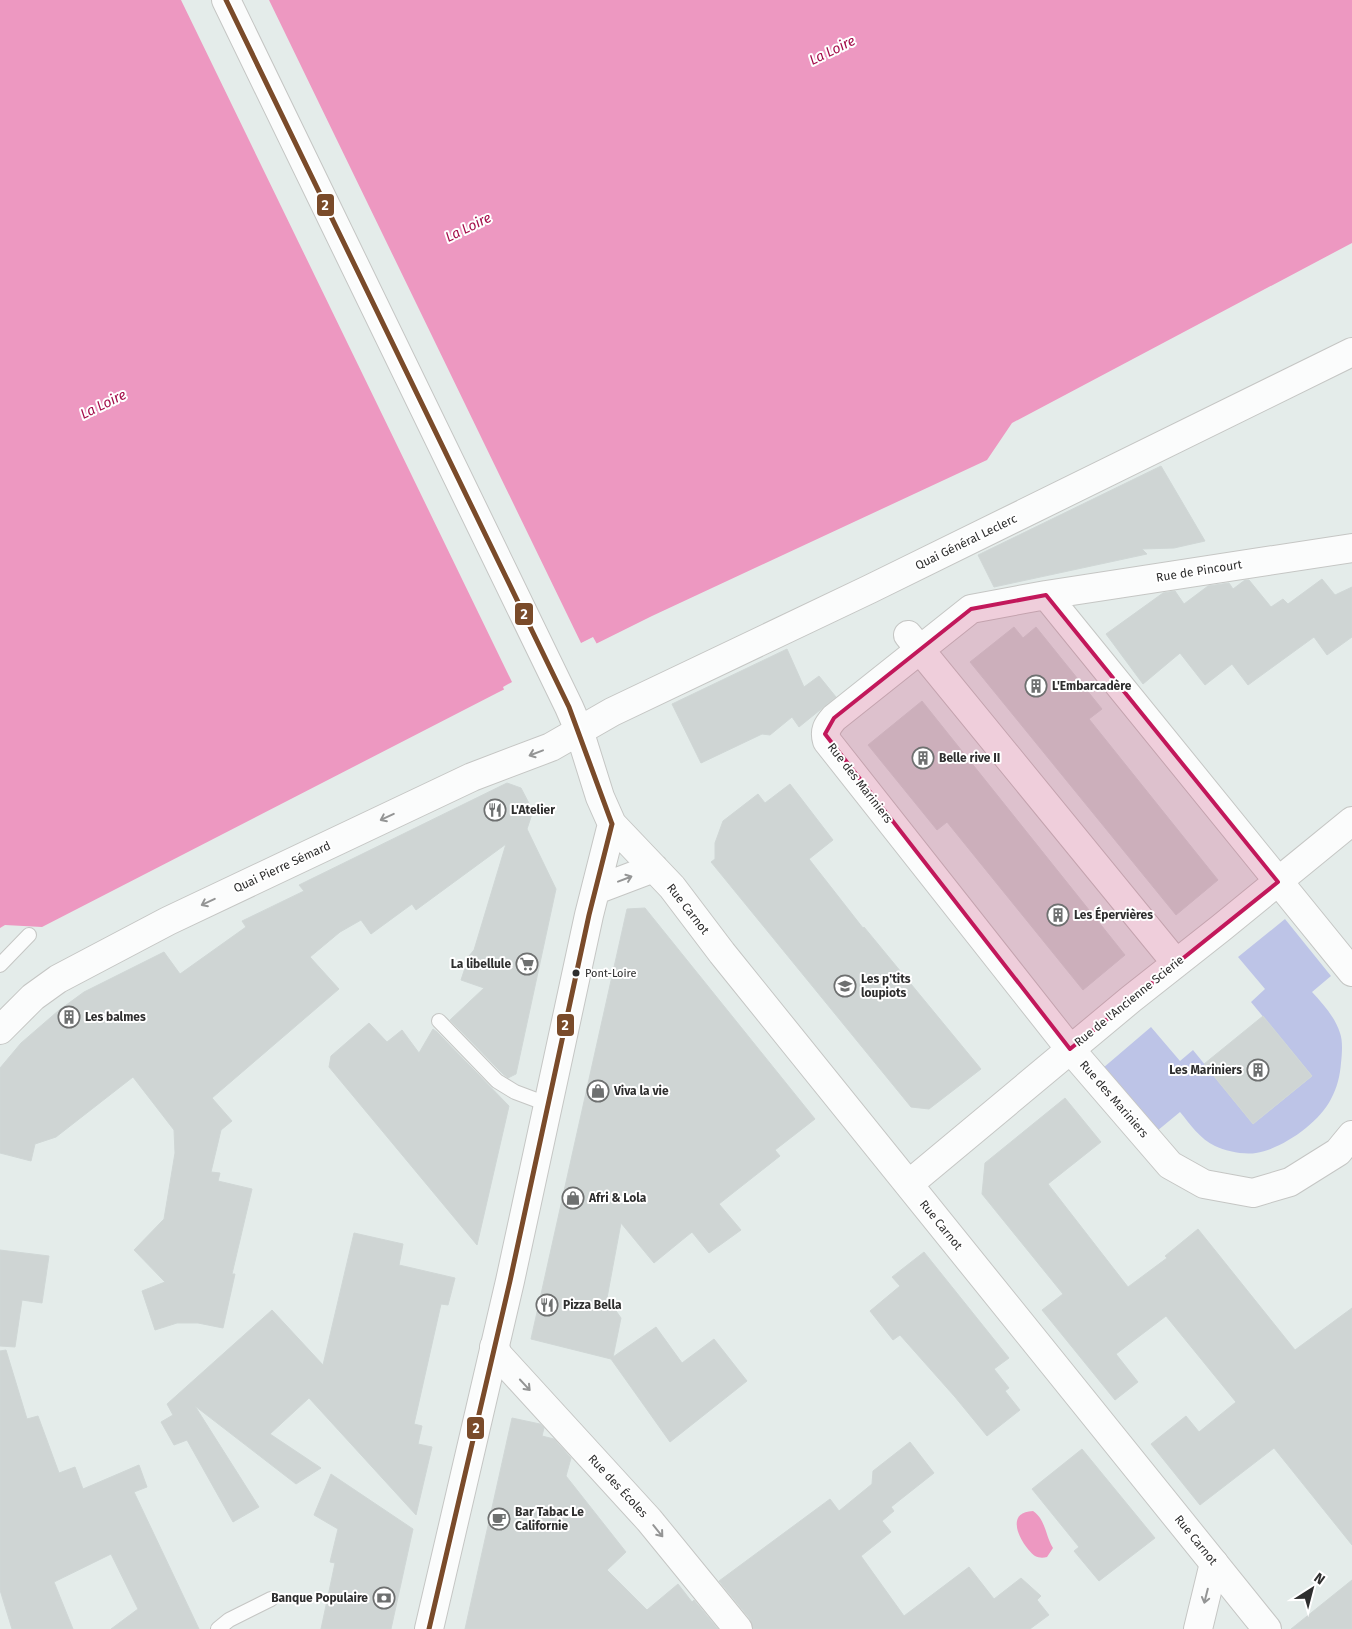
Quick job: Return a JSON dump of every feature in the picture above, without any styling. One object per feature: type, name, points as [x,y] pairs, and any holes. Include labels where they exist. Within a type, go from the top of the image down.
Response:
[{"type":"street","name":"Rue Carnot","points":[[226,0],[574,718],[600,798],[612,824],[672,887],[722,953],[1267,1629]]},
{"type":"street","name":"Quai Général Leclerc","points":[[574,718],[612,712],[876,596],[1352,352]]},
{"type":"street","name":"Rue de Pincourt","points":[[1046,595],[1352,548]]},
{"type":"street","name":"Rue des Mariniers","points":[[1046,595],[970,608],[913,642],[827,726],[825,734],[827,741],[1070,1049],[1170,1165],[1204,1184],[1253,1193],[1290,1182],[1338,1152],[1352,1135]]},
{"type":"street","points":[[1046,595],[1352,972]]},
{"type":"street","points":[[913,642],[1176,963]]},
{"type":"street","name":"Quai Pierre Sémard","points":[[0,1030],[33,997],[58,979],[168,920],[472,777],[549,748],[574,718]]},
{"type":"street","name":"Rue de l'Ancienne Scierie","points":[[908,1184],[1131,999],[1352,821]]},
{"type":"street","points":[[429,1629],[510,1281],[547,1104],[612,824]]},
{"type":"street","points":[[596,890],[654,868]]},
{"type":"street","name":"Rue des Écoles","points":[[494,1347],[499,1356],[649,1520],[738,1629]]},
{"type":"street","points":[[1198,1629],[1214,1563]]},
{"type":"lane","points":[[0,965],[29,935]]},
{"type":"lane","points":[[439,1021],[506,1088],[547,1104]]},
{"type":"lane","points":[[218,1629],[229,1620],[271,1599]]},
{"type":"highlighted area","points":[[1046,595],[1278,882],[1070,1049],[825,734],[834,718],[971,609]]},
{"type":"shaded area","points":[[1285,919],[1331,976],[1312,992],[1332,1016],[1341,1036],[1340,1073],[1331,1099],[1318,1117],[1299,1134],[1266,1151],[1256,1153],[1235,1152],[1215,1146],[1200,1135],[1180,1112],[1157,1131],[1103,1068],[1151,1027],[1180,1061],[1193,1050],[1253,1124],[1312,1076],[1251,1002],[1265,989],[1238,957]]},
{"type":"water","name":"La Loire","points":[[0,0],[1352,0],[1352,243],[1012,423],[987,460],[652,616],[497,693],[42,927],[5,925],[0,928]]},
{"type":"water","points":[[1033,1511],[1043,1523],[1053,1548],[1047,1557],[1035,1556],[1020,1537],[1017,1530],[1019,1517],[1024,1513]]},
{"type":"pier","points":[[181,0],[269,0],[581,643],[593,637],[598,646],[505,692],[503,687],[512,682]]},
{"type":"building","points":[[1161,466],[1205,541],[1174,548],[1142,549],[1147,554],[994,587],[978,555]]},
{"type":"building","points":[[1322,579],[1335,595],[1352,587],[1352,637],[1327,655],[1314,637],[1248,685],[1232,664],[1205,685],[1180,653],[1143,684],[1106,634],[1163,593],[1175,591],[1184,604],[1208,586],[1229,583],[1233,589],[1245,580],[1249,580],[1271,607],[1283,599],[1288,604]]},
{"type":"building","points":[[1014,627],[1023,638],[1036,627],[1102,709],[1089,719],[1218,880],[1176,915],[970,662]]},
{"type":"building","points":[[787,649],[804,687],[819,676],[836,697],[799,727],[792,717],[770,735],[762,734],[701,763],[672,704]]},
{"type":"building","points":[[922,701],[1125,955],[1083,990],[947,822],[937,830],[868,745]]},
{"type":"building","points":[[507,783],[521,788],[533,811],[527,829],[556,889],[516,1074],[508,1078],[503,1074],[450,1020],[484,988],[461,980],[469,956],[474,950],[506,844],[416,910],[412,904],[371,934],[361,920],[340,932],[310,957],[339,989],[212,1098],[232,1121],[221,1130],[211,1172],[220,1173],[218,1181],[252,1189],[232,1274],[235,1274],[223,1328],[198,1323],[177,1323],[155,1330],[142,1291],[165,1282],[134,1250],[164,1219],[175,1153],[174,1130],[133,1077],[56,1137],[35,1144],[31,1161],[0,1153],[0,1068],[21,1043],[58,1011],[84,992],[164,952],[180,974],[246,927],[242,921],[304,891],[299,885]]},
{"type":"building","points":[[790,784],[833,840],[809,859],[863,928],[981,1069],[929,1109],[911,1107],[711,862],[715,859],[715,843],[723,821],[758,794],[765,803]]},
{"type":"building","points":[[645,908],[815,1119],[775,1150],[780,1156],[719,1204],[741,1230],[709,1253],[692,1232],[654,1263],[621,1223],[607,1298],[621,1318],[613,1357],[656,1327],[682,1363],[714,1339],[747,1381],[670,1442],[611,1359],[531,1339],[627,909]]},
{"type":"building","name":"Les Mariniers","points":[[1263,1016],[1312,1076],[1253,1124],[1204,1064]]},
{"type":"building","points":[[369,1023],[387,1042],[402,1030],[419,1053],[433,1029],[509,1106],[477,1245],[329,1067],[331,1056]]},
{"type":"building","points":[[1065,1098],[1101,1142],[1048,1184],[1128,1287],[1167,1258],[1165,1256],[1198,1229],[1295,1350],[1352,1308],[1352,1545],[1274,1448],[1200,1505],[1151,1444],[1186,1416],[1199,1432],[1236,1402],[1166,1316],[1116,1354],[1138,1382],[1115,1400],[1042,1310],[1063,1294],[982,1194],[985,1163]]},
{"type":"building","points":[[354,1233],[403,1244],[399,1265],[455,1278],[448,1305],[441,1304],[414,1424],[422,1426],[418,1444],[432,1447],[416,1515],[309,1398],[270,1434],[321,1468],[296,1484],[195,1406],[259,1507],[233,1522],[187,1440],[174,1445],[161,1422],[173,1415],[167,1404],[272,1310],[323,1365]]},
{"type":"building","points":[[0,1250],[49,1256],[42,1303],[22,1300],[15,1347],[0,1346]]},
{"type":"building","points":[[924,1252],[1009,1358],[994,1369],[1009,1388],[1005,1391],[1020,1410],[987,1436],[900,1335],[893,1340],[870,1311],[900,1286],[892,1277]]},
{"type":"building","points":[[6,1350],[27,1419],[38,1416],[59,1473],[75,1467],[83,1489],[139,1465],[147,1487],[134,1492],[199,1629],[111,1629],[138,1609],[111,1554],[54,1582],[73,1629],[12,1629],[0,1590],[0,1351]]},
{"type":"building","points":[[512,1418],[540,1424],[544,1428],[542,1436],[554,1439],[571,1458],[566,1476],[626,1552],[607,1570],[647,1610],[678,1584],[718,1629],[465,1629]]},
{"type":"building","points":[[910,1442],[934,1473],[891,1507],[894,1511],[882,1521],[891,1532],[861,1556],[904,1616],[969,1567],[994,1599],[1021,1578],[1041,1596],[1037,1600],[1049,1615],[1030,1629],[753,1629],[750,1619],[719,1581],[830,1499],[839,1511],[872,1484],[873,1471]]},
{"type":"building","points":[[1082,1449],[1155,1538],[1099,1581],[1074,1551],[1079,1547],[1032,1489]]},
{"type":"building","points":[[331,1474],[413,1529],[391,1629],[321,1629],[335,1563],[330,1562],[338,1529],[314,1515]]},
{"type":"building","points":[[1352,1580],[1352,1629],[1291,1629]]},
{"type":"transit line","name":"2","points":[[226,0],[569,707],[612,824]]},
{"type":"transit line","name":"2","points":[[429,1629],[510,1281],[589,915],[612,824]]},
{"type":"place","name":"L'Embarcadère","points":[[1036,686]]},
{"type":"place","name":"Belle rive II","points":[[923,758]]},
{"type":"place","name":"L'Atelier","points":[[495,810]]},
{"type":"place","name":"Les Épervières","points":[[1058,915]]},
{"type":"place","name":"La libellule","points":[[527,964]]},
{"type":"place","name":"Pont-Loire","points":[[576,973]]},
{"type":"place","name":"Les p'tits loupiots","points":[[845,986]]},
{"type":"place","name":"Les balmes","points":[[69,1017]]},
{"type":"place","name":"Les Mariniers","points":[[1258,1070]]},
{"type":"place","name":"Viva la vie","points":[[598,1091]]},
{"type":"place","name":"Afri & Lola","points":[[573,1198]]},
{"type":"place","name":"Pizza Bella","points":[[547,1305]]},
{"type":"place","name":"Bar Tabac Le Californie","points":[[499,1519]]},
{"type":"place","name":"Banque Populaire","points":[[384,1598]]}]
